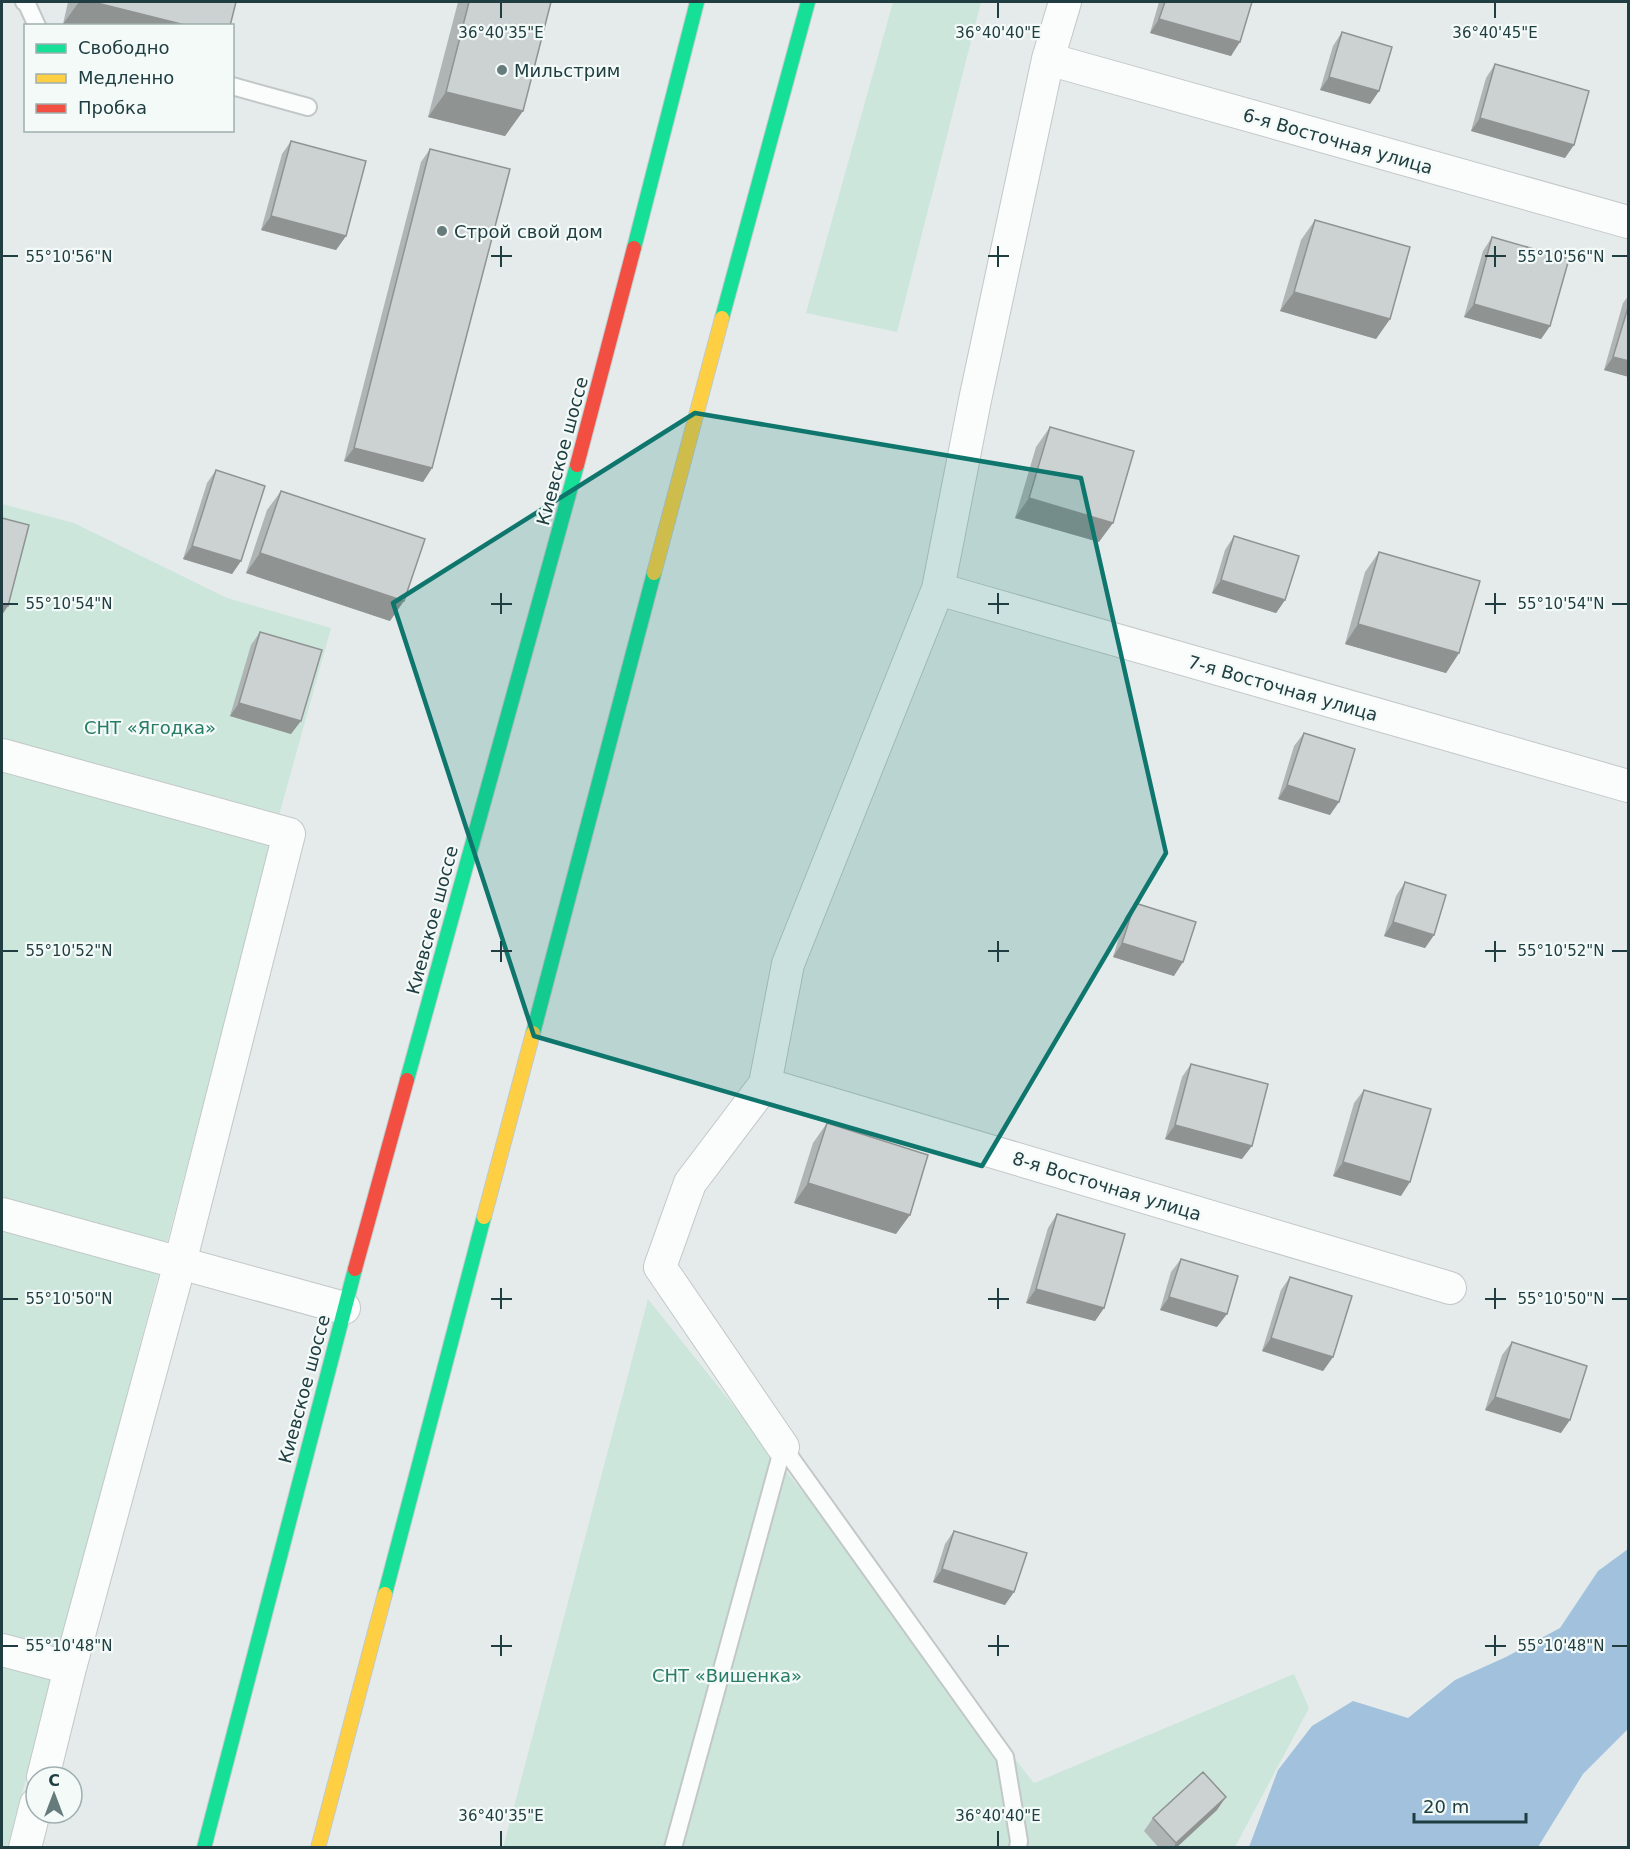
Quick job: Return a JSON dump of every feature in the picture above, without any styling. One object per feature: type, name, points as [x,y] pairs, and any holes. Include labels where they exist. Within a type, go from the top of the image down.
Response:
[{"type":"highway","name":"Киевское шоссе","points":[[204,1848],[344,1308],[595,398],[697,2]]},
{"type":"highway","points":[[318,1848],[688,442],[808,2]]},
{"type":"street","points":[[783,1447],[660,1267],[690,1183],[765,1084],[788,964],[938,589],[975,400],[1048,59],[1065,2]]},
{"type":"street","name":"6-я Восточная улица","points":[[1048,59],[1629,222]]},
{"type":"street","name":"7-я Восточная улица","points":[[938,589],[1629,786]]},
{"type":"street","points":[[2,755],[290,834],[180,1263],[70,1668],[46,1765]]},
{"type":"street","name":"8-я Восточная улица","points":[[765,1084],[1449,1288]]},
{"type":"street","points":[[2,1214],[344,1308]]},
{"type":"street","points":[[2,1650],[70,1668]]},
{"type":"street","points":[[25,1848],[31,1825]]},
{"type":"lane","points":[[24,2],[36,24]]},
{"type":"lane","points":[[234,87],[308,107]]},
{"type":"lane","points":[[674,1848],[783,1447]]},
{"type":"lane","points":[[783,1447],[1005,1757],[1019,1841],[1018,1848]]},
{"type":"highlighted area","points":[[695,413],[1081,478],[1166,853],[982,1166],[534,1036],[393,603]]},
{"type":"green space","points":[[893,2],[981,2],[897,332],[806,313]]},
{"type":"green space","name":"СНТ «Ягодка»","points":[[2,504],[74,523],[227,598],[331,628],[278,819],[30,1765],[24,1765],[24,1787],[8,1848],[2,1847]]},
{"type":"green space","name":"СНТ «Вишенка»","points":[[648,1299],[1034,1783],[1294,1674],[1309,1708],[1235,1847],[503,1848]]},
{"type":"water","points":[[1628,1549],[1628,1729],[1583,1774],[1538,1847],[1249,1847],[1278,1770],[1312,1726],[1353,1701],[1408,1718],[1455,1680],[1506,1657],[1560,1628],[1598,1571]]},
{"type":"building","points":[[93,2],[236,2],[230,24],[181,24]]},
{"type":"building","points":[[469,2],[551,2],[523,111],[446,92]]},
{"type":"building","points":[[1165,2],[1252,2],[1240,42],[1159,19]]},
{"type":"building","points":[[1342,32],[1392,47],[1379,91],[1329,77]]},
{"type":"building","points":[[1495,64],[1589,91],[1574,145],[1480,118]]},
{"type":"building","points":[[291,141],[366,161],[346,236],[271,216]]},
{"type":"building","points":[[430,149],[510,169],[432,468],[354,448]]},
{"type":"building","points":[[1315,220],[1410,247],[1390,319],[1294,292]]},
{"type":"building","points":[[1492,237],[1569,259],[1550,326],[1474,304]]},
{"type":"building","points":[[1629,304],[1629,361],[1613,357]]},
{"type":"building","points":[[1050,427],[1134,451],[1113,523],[1029,498]]},
{"type":"building","points":[[216,470],[265,486],[241,561],[192,546]]},
{"type":"building","points":[[281,491],[425,539],[404,601],[260,553]]},
{"type":"building","points":[[2,518],[29,525],[8,606],[2,604]]},
{"type":"building","points":[[1234,536],[1299,556],[1285,600],[1221,580]]},
{"type":"building","points":[[1379,552],[1480,581],[1459,653],[1358,624]]},
{"type":"building","points":[[260,632],[322,650],[301,721],[239,703]]},
{"type":"building","points":[[1304,733],[1355,749],[1339,802],[1287,785]]},
{"type":"building","points":[[1405,882],[1446,895],[1434,935],[1393,922]]},
{"type":"building","points":[[1135,903],[1196,922],[1183,962],[1122,943]]},
{"type":"building","points":[[1191,1064],[1268,1084],[1252,1146],[1175,1125]]},
{"type":"building","points":[[1364,1090],[1431,1109],[1410,1182],[1343,1162]]},
{"type":"building","points":[[827,1123],[928,1155],[910,1215],[808,1183]]},
{"type":"building","points":[[1057,1214],[1125,1234],[1104,1308],[1036,1289]]},
{"type":"building","points":[[1181,1259],[1238,1276],[1227,1314],[1169,1297]]},
{"type":"building","points":[[1290,1277],[1352,1296],[1333,1357],[1271,1338]]},
{"type":"building","points":[[1512,1342],[1587,1366],[1570,1420],[1495,1397]]},
{"type":"building","points":[[954,1531],[1027,1553],[1014,1592],[942,1569]]},
{"type":"building","points":[[1203,1772],[1226,1797],[1176,1843],[1153,1818]]},
{"type":"traffic: fast","points":[[634,248],[697,2]]},
{"type":"traffic: fast","points":[[722,318],[808,2]]},
{"type":"traffic: fast","points":[[407,1080],[577,465]]},
{"type":"traffic: fast","points":[[533,1033],[654,573]]},
{"type":"traffic: fast","points":[[385,1594],[484,1217]]},
{"type":"traffic: fast","points":[[204,1848],[355,1269]]},
{"type":"traffic: slow","points":[[654,573],[722,318]]},
{"type":"traffic: slow","points":[[484,1217],[533,1033]]},
{"type":"traffic: slow","points":[[318,1848],[385,1594]]},
{"type":"traffic: jam","points":[[577,465],[634,248]]},
{"type":"traffic: jam","points":[[355,1269],[407,1080]]},
{"type":"place","name":"Мильстрим","points":[[502,70]]},
{"type":"place","name":"Строй свой дом","points":[[442,231]]}]
